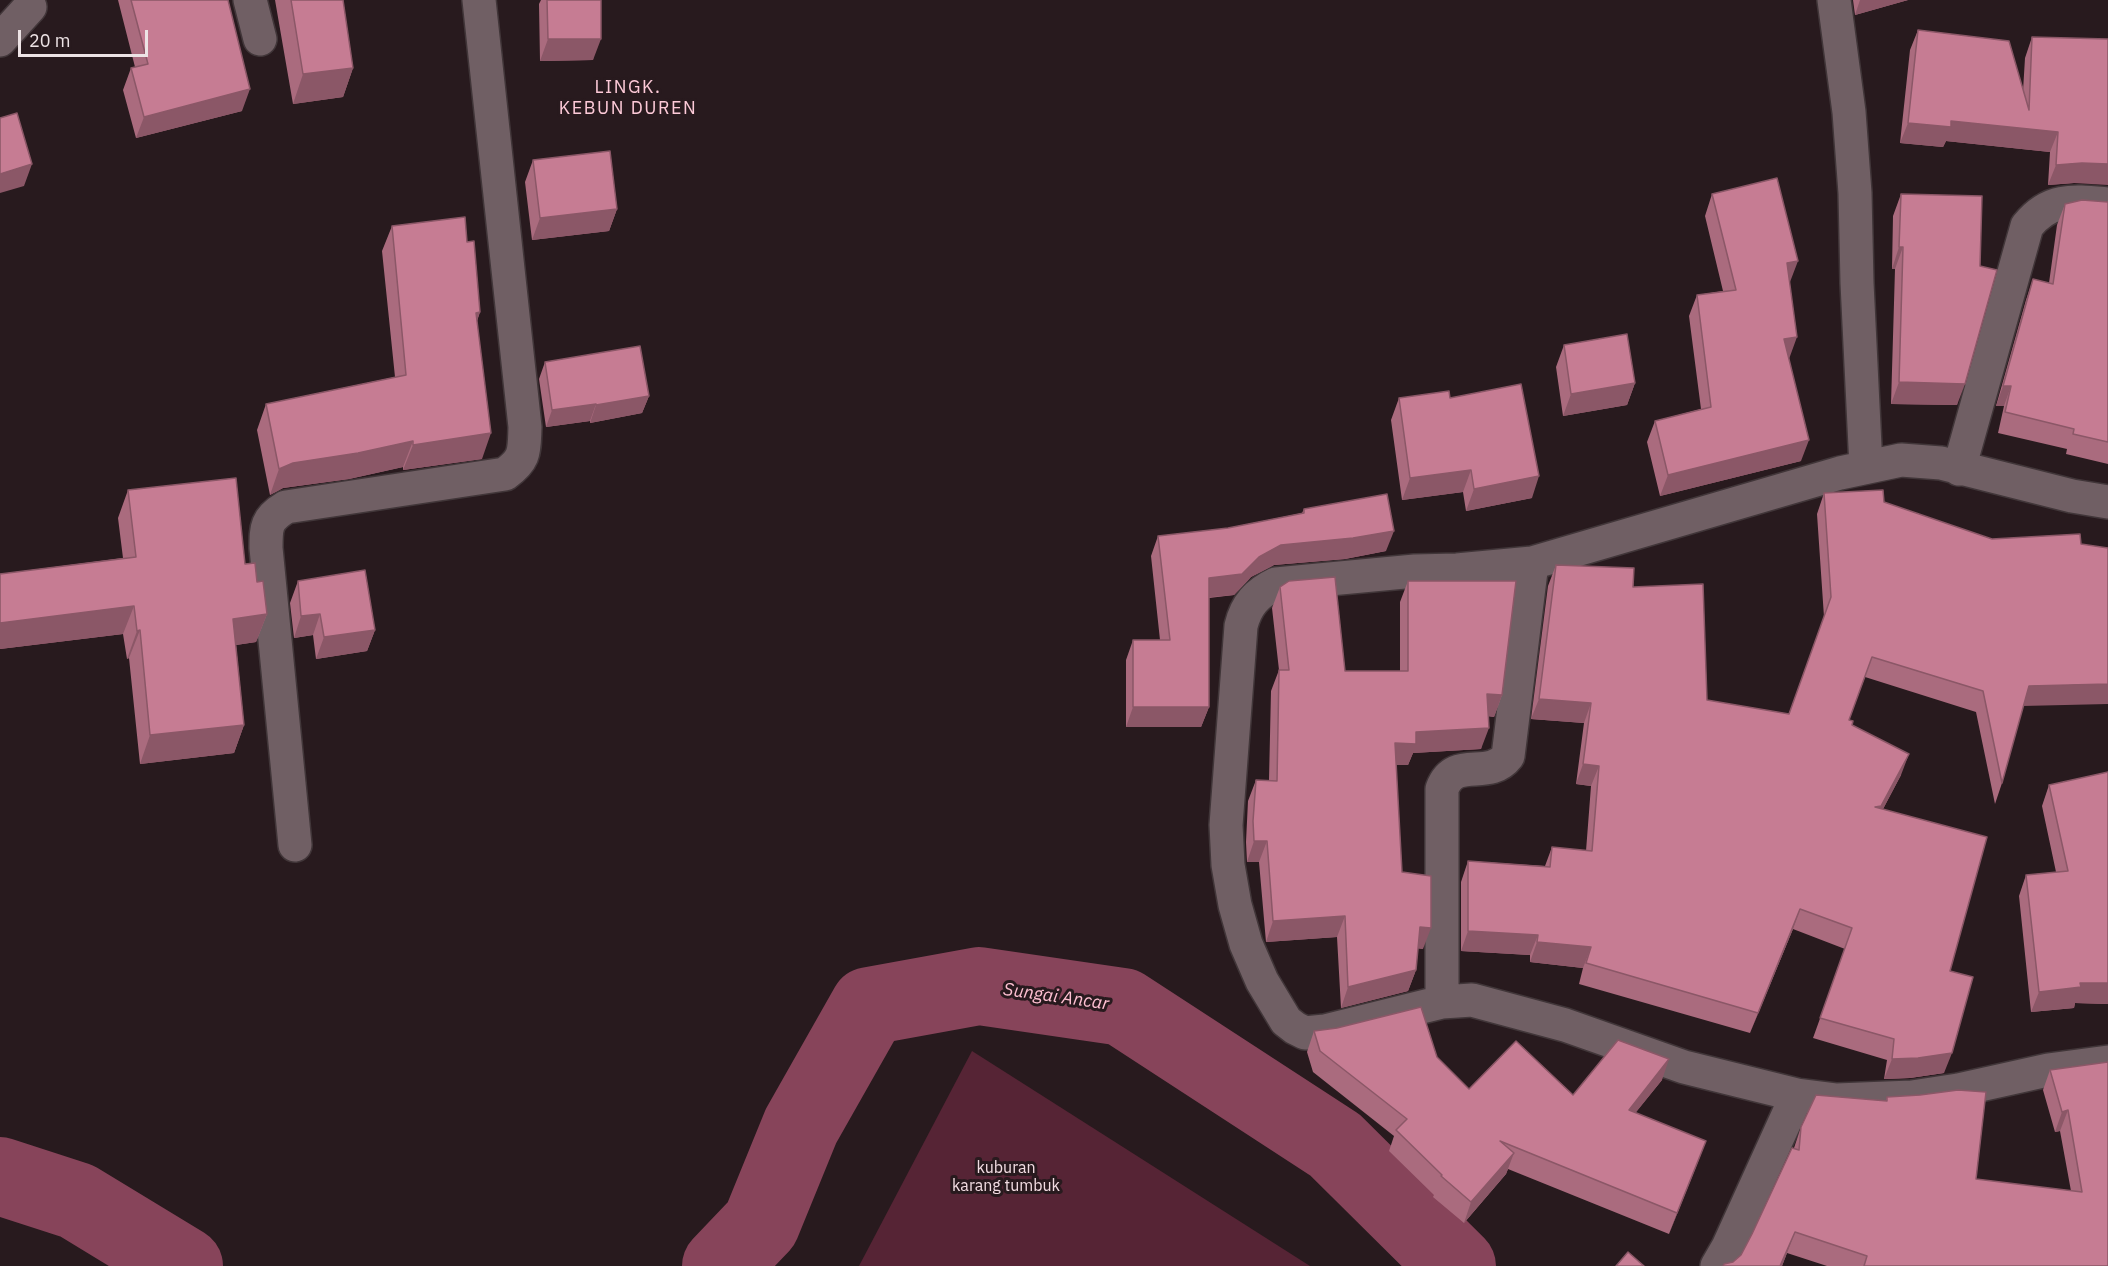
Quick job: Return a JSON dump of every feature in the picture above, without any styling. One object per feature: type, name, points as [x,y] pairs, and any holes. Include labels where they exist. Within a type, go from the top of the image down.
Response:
[{"type":"street","points":[[250,0],[260,39]]},
{"type":"street","points":[[295,845],[266,548],[266,528],[273,514],[285,507],[505,474],[518,465],[524,452],[525,427],[479,0]]},
{"type":"street","points":[[1834,0],[1849,112],[1855,193],[1866,467]]},
{"type":"street","points":[[0,40],[30,7]]},
{"type":"street","points":[[1959,469],[2027,226],[2044,210],[2061,202],[2108,204]]},
{"type":"street","points":[[2108,502],[2072,496],[1941,463],[1901,460],[1840,473],[1532,563],[1276,584],[1259,593],[1247,608],[1241,626],[1226,825],[1228,865],[1234,905],[1246,944],[1262,981],[1286,1021],[1305,1033],[1348,1026],[1442,1002],[1472,1000],[1498,1005],[1575,1028],[1684,1067],[1797,1095],[1837,1100],[1912,1097],[1958,1090],[2048,1070],[2108,1062]]},
{"type":"street","points":[[1442,1002],[1442,789],[1446,778],[1455,771],[1490,768],[1500,764],[1508,756],[1532,563]]},
{"type":"street","points":[[1718,1266],[1797,1095]]},
{"type":"green space","name":"kuburan karang tumbuk","points":[[972,1051],[1310,1266],[859,1266]]},
{"type":"building","points":[[131,0],[228,0],[250,89],[144,117],[131,68],[148,64]]},
{"type":"building","points":[[291,0],[343,0],[353,68],[303,74]]},
{"type":"building","points":[[547,0],[601,0],[601,39],[548,39]]},
{"type":"building","points":[[1918,30],[2009,41],[2029,110],[2032,37],[2108,39],[2108,164],[2056,165],[2058,132],[1951,121],[1951,127],[1908,123]]},
{"type":"building","points":[[17,113],[32,164],[0,174],[0,118]]},
{"type":"building","points":[[610,151],[617,209],[540,218],[533,160]]},
{"type":"building","points":[[1777,178],[1798,261],[1787,263],[1797,337],[1784,339],[1809,440],[1668,475],[1655,421],[1711,407],[1697,295],[1736,290],[1712,194]]},
{"type":"building","points":[[1901,194],[1982,196],[1980,266],[1997,270],[1965,384],[1899,382],[1903,247],[1899,247]]},
{"type":"building","points":[[2082,200],[2108,202],[2108,442],[2073,434],[2074,429],[2005,412],[2011,386],[2003,386],[2033,279],[2053,284],[2065,204]]},
{"type":"building","points":[[465,217],[467,242],[474,241],[480,312],[476,313],[491,433],[413,445],[413,441],[358,453],[293,463],[279,469],[266,404],[406,375],[392,226]]},
{"type":"building","points":[[1627,334],[1635,383],[1571,394],[1564,345]]},
{"type":"building","points":[[640,346],[649,396],[552,410],[545,362]]},
{"type":"building","points":[[1521,384],[1539,476],[1474,489],[1471,470],[1410,478],[1399,398],[1449,391],[1450,398]]},
{"type":"building","points":[[236,478],[245,564],[255,563],[257,582],[263,581],[267,614],[233,619],[244,725],[150,735],[140,630],[137,631],[134,606],[0,623],[0,574],[136,557],[128,490]]},
{"type":"building","points":[[1883,490],[1884,502],[1992,539],[2080,534],[2081,544],[2108,548],[2108,684],[2029,686],[2002,783],[1983,691],[1872,657],[1849,720],[1853,721],[1852,725],[1909,754],[1881,806],[1875,807],[1987,837],[1950,971],[1973,977],[1952,1053],[1892,1059],[1894,1039],[1820,1018],[1852,928],[1800,909],[1758,1013],[1586,963],[1591,947],[1537,942],[1538,935],[1468,931],[1468,861],[1550,867],[1552,847],[1592,851],[1599,766],[1583,764],[1591,703],[1539,699],[1556,565],[1634,568],[1633,587],[1703,584],[1707,700],[1789,714],[1831,597],[1824,493]]},
{"type":"building","points":[[1387,494],[1394,531],[1353,538],[1281,545],[1259,557],[1242,574],[1209,578],[1209,707],[1133,707],[1133,640],[1170,640],[1158,536],[1228,528],[1304,513],[1304,509]]},
{"type":"building","points":[[365,570],[375,630],[324,637],[320,614],[301,616],[298,581]]},
{"type":"building","points":[[1335,577],[1345,671],[1408,671],[1408,581],[1516,581],[1502,695],[1487,694],[1489,728],[1416,732],[1416,744],[1395,743],[1402,872],[1431,876],[1431,928],[1420,927],[1416,970],[1348,987],[1345,916],[1273,921],[1267,841],[1254,841],[1253,821],[1256,780],[1277,781],[1279,670],[1289,670],[1280,587],[1289,581]]},
{"type":"building","points":[[2108,772],[2108,983],[2080,983],[2081,987],[2039,992],[2026,875],[2068,871],[2049,785]]},
{"type":"building","points":[[1421,1007],[1437,1057],[1469,1089],[1516,1041],[1573,1095],[1618,1040],[1669,1059],[1629,1110],[1706,1141],[1677,1213],[1500,1141],[1514,1153],[1471,1202],[1441,1176],[1396,1130],[1407,1119],[1320,1051],[1314,1031],[1337,1028]]},
{"type":"building","points":[[2108,1062],[2108,1266],[1864,1266],[1867,1256],[1795,1232],[1780,1266],[1723,1266],[1733,1262],[1741,1255],[1792,1148],[1799,1150],[1801,1127],[1816,1095],[1887,1101],[1887,1097],[1958,1090],[1986,1092],[1976,1179],[2082,1192],[2068,1110],[2062,1112],[2050,1070]]},
{"type":"building","points":[[1628,1252],[1644,1266],[1616,1266]]},
{"type":"waterway","name":"Sungai Ancar","points":[[721,1266],[761,1224],[801,1126],[869,1006],[979,986],[1123,1007],[1335,1145],[1457,1266]]},
{"type":"waterway","name":"Sungai Ancar","points":[[0,1176],[77,1201],[184,1266]]},
{"type":"district","name":"LINGK. KEBUN DUREN","points":[[628,98]]}]
